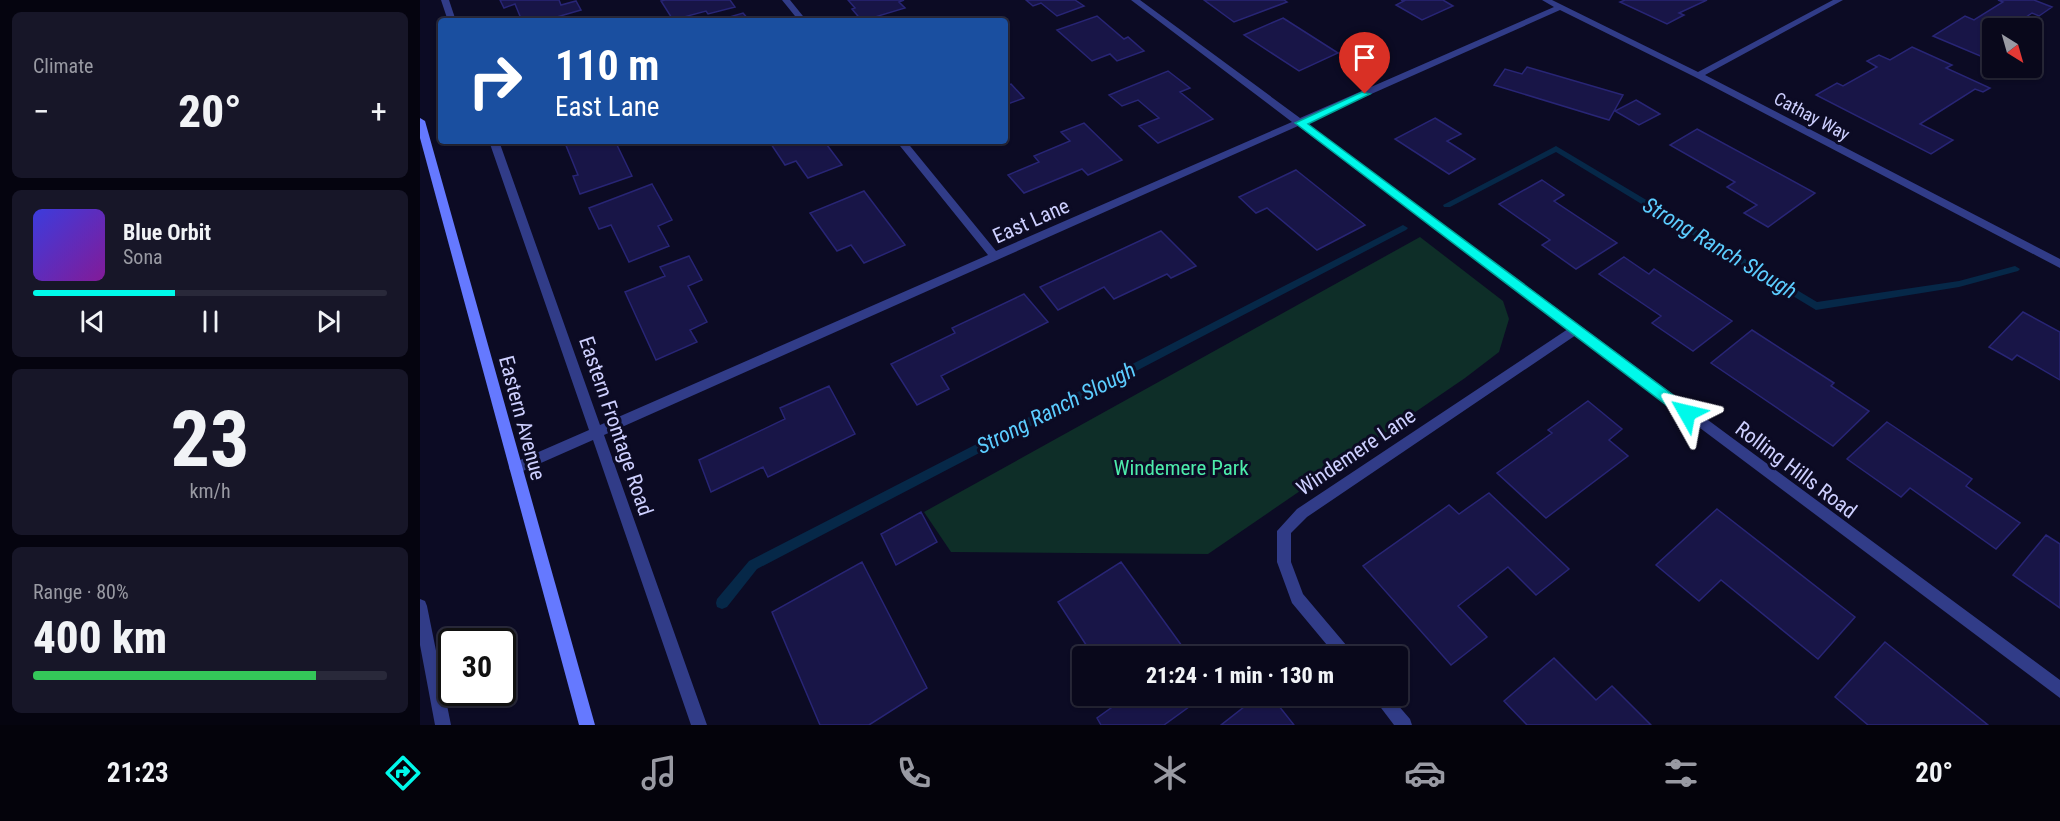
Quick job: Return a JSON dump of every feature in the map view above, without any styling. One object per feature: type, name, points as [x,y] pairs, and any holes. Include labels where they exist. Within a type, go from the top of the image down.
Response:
[{"type":"main road","name":"Eastern Avenue","points":[[420,121],[587,725]]},
{"type":"street","points":[[445,0],[451,18]]},
{"type":"street","points":[[786,0],[801,18]]},
{"type":"street","name":"Rolling Hills Road","points":[[1135,0],[2060,690]]},
{"type":"street","name":"Cathay Way","points":[[1546,0],[1698,75],[2060,264]]},
{"type":"street","points":[[1698,75],[1839,0]]},
{"type":"street","name":"East Lane","points":[[516,468],[1560,7]]},
{"type":"street","name":"Eastern Frontage Road","points":[[495,144],[699,725]]},
{"type":"street","points":[[903,144],[995,258]]},
{"type":"street","name":"Windemere Lane","points":[[1338,646],[1297,598],[1284,562],[1284,531],[1302,513],[1575,330]]},
{"type":"street","points":[[420,606],[442,725]]},
{"type":"street","points":[[1388,706],[1404,725]]},
{"type":"green space","name":"Windemere Park","points":[[1420,237],[1503,301],[1509,319],[1499,352],[1465,378],[1208,554],[951,552],[924,512]]},
{"type":"building","points":[[500,0],[559,0],[561,5],[576,1],[581,10],[553,18],[521,18],[515,4],[504,8]]},
{"type":"building","points":[[730,0],[735,7],[708,14],[706,11],[672,18],[661,1]]},
{"type":"building","points":[[848,0],[904,0],[899,2],[905,8],[872,18],[860,18],[852,9],[855,8]]},
{"type":"building","points":[[1026,0],[1075,0],[1084,6],[1057,16],[1041,3],[1033,6]]},
{"type":"building","points":[[1204,0],[1284,0],[1287,2],[1234,22]]},
{"type":"building","points":[[1401,0],[1443,0],[1453,6],[1422,20],[1396,5],[1404,1]]},
{"type":"building","points":[[1625,0],[1707,0],[1679,13],[1684,15],[1667,24],[1620,2]]},
{"type":"building","points":[[1998,0],[2034,0],[2052,7],[2039,16],[2032,13],[2025,18],[1982,18],[1982,57],[1933,36],[1965,16],[1974,20],[2003,2]]},
{"type":"building","points":[[743,13],[747,18],[726,18]]},
{"type":"building","points":[[1097,16],[1124,39],[1128,37],[1144,51],[1117,61],[1110,54],[1092,61],[1057,30]]},
{"type":"building","points":[[1283,18],[1338,53],[1299,71],[1244,35]]},
{"type":"building","points":[[1912,47],[1952,65],[1946,68],[1990,88],[1983,92],[1975,89],[1920,124],[1953,140],[1931,154],[1816,95],[1837,83],[1843,86],[1877,67],[1867,61],[1879,55],[1890,60]]},
{"type":"building","points":[[1527,67],[1623,95],[1609,120],[1494,85],[1505,69],[1522,74]]},
{"type":"building","points":[[1168,71],[1190,88],[1180,92],[1213,119],[1158,143],[1139,126],[1159,118],[1138,100],[1122,106],[1109,95]]},
{"type":"building","points":[[1011,84],[1024,98],[1008,104],[1008,85]]},
{"type":"building","points":[[1636,100],[1660,114],[1639,125],[1615,111]]},
{"type":"building","points":[[1435,118],[1461,134],[1447,141],[1475,159],[1449,174],[1395,139]]},
{"type":"building","points":[[1084,123],[1122,160],[1088,175],[1082,169],[1024,193],[1008,175],[1039,162],[1034,156],[1070,141],[1061,132]]},
{"type":"building","points":[[1697,129],[1815,193],[1768,227],[1744,213],[1757,205],[1727,187],[1735,182],[1670,145]]},
{"type":"building","points":[[565,144],[616,144],[632,176],[580,194],[573,176],[578,175]]},
{"type":"building","points":[[771,144],[826,144],[842,165],[808,178],[796,161],[785,165]]},
{"type":"building","points":[[1296,170],[1365,225],[1317,250],[1267,208],[1256,213],[1239,197]]},
{"type":"building","points":[[1542,180],[1564,195],[1554,201],[1617,243],[1576,269],[1542,245],[1550,240],[1499,204]]},
{"type":"building","points":[[652,184],[672,220],[658,226],[669,246],[629,262],[611,225],[599,229],[589,208]]},
{"type":"building","points":[[864,191],[905,245],[864,263],[851,245],[837,251],[810,213]]},
{"type":"building","points":[[1161,231],[1196,266],[1171,278],[1167,274],[1114,299],[1104,287],[1058,310],[1040,287]]},
{"type":"building","points":[[689,256],[702,280],[688,286],[707,322],[690,330],[697,342],[656,360],[625,292],[665,276],[660,267]]},
{"type":"building","points":[[1624,257],[1649,274],[1654,269],[1732,321],[1693,351],[1652,323],[1661,316],[1599,274]]},
{"type":"building","points":[[1024,294],[1048,322],[941,376],[949,389],[917,405],[891,364],[955,333],[952,328]]},
{"type":"building","points":[[2023,312],[2060,332],[2060,380],[2017,355],[2012,360],[1989,347]]},
{"type":"building","points":[[1752,330],[1834,383],[1831,386],[1869,411],[1833,446],[1711,363]]},
{"type":"building","points":[[829,386],[855,434],[768,477],[763,467],[711,492],[699,460],[785,419],[780,408]]},
{"type":"building","points":[[1588,401],[1622,429],[1609,440],[1628,456],[1546,518],[1497,473],[1552,433],[1548,430]]},
{"type":"building","points":[[1887,422],[1972,479],[1966,486],[2020,523],[1996,549],[1910,488],[1901,497],[1847,459]]},
{"type":"building","points":[[1489,493],[1569,569],[1536,595],[1508,567],[1458,606],[1487,637],[1451,665],[1363,566],[1449,505],[1459,514]]},
{"type":"building","points":[[1717,509],[1855,617],[1818,659],[1721,580],[1699,601],[1656,565]]},
{"type":"building","points":[[921,512],[937,542],[896,565],[881,534]]},
{"type":"building","points":[[2046,535],[2060,544],[2060,608],[2013,575]]},
{"type":"building","points":[[862,562],[927,688],[869,725],[820,725],[772,612]]},
{"type":"building","points":[[1121,562],[1182,646],[1087,646],[1058,602]]},
{"type":"building","points":[[1885,642],[1988,725],[1868,725],[1835,697]]},
{"type":"building","points":[[1554,658],[1596,700],[1612,686],[1651,725],[1527,725],[1504,701]]},
{"type":"building","points":[[1114,706],[1190,706],[1164,725],[1101,725],[1097,718]]},
{"type":"building","points":[[1245,706],[1279,706],[1294,725],[1221,725]]},
{"type":"waterway","name":"Strong Ranch Slough","points":[[1447,205],[1556,149],[1816,306],[1959,284],[2015,269]]},
{"type":"waterway","name":"Strong Ranch Slough","points":[[722,603],[753,565],[1403,228]]},
{"type":"route","points":[[1365,94],[1300,123],[1687,413]]}]
